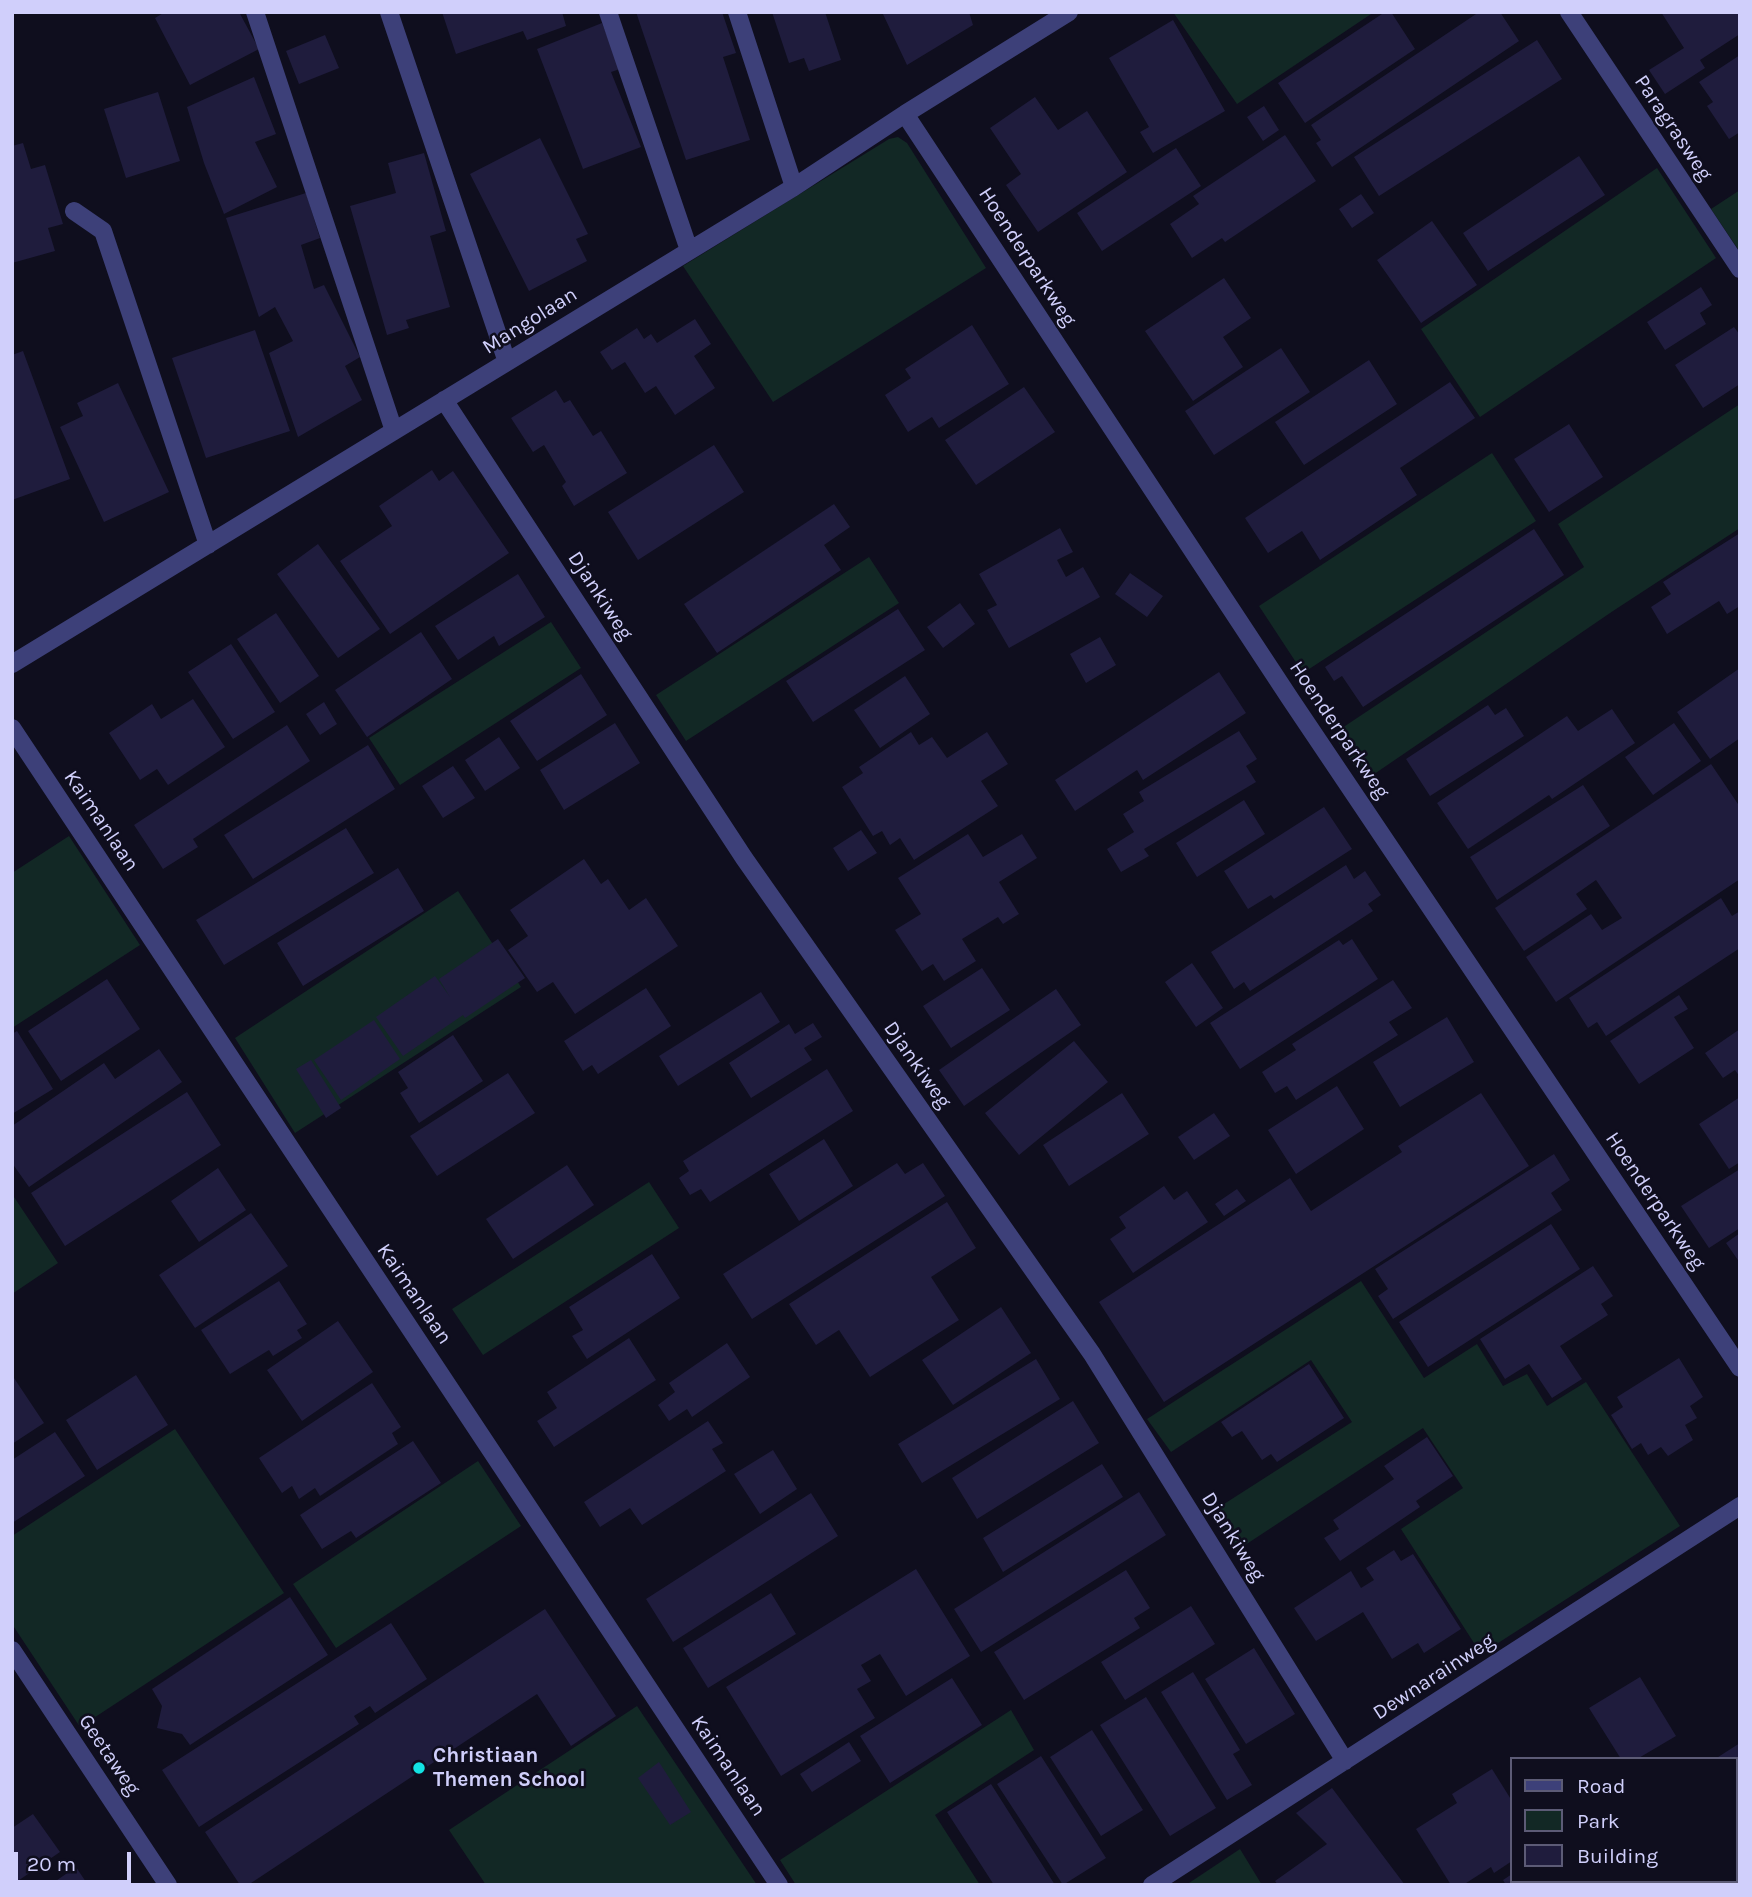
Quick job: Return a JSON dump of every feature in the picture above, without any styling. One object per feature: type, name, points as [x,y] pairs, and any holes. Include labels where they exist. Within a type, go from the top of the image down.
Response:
[{"type":"street","points":[[255,12],[394,432]]},
{"type":"street","points":[[389,12],[507,362]]},
{"type":"street","points":[[608,12],[689,250]]},
{"type":"street","points":[[737,12],[794,187]]},
{"type":"street","name":"Mangolaan","points":[[12,664],[794,187],[1069,12]]},
{"type":"street","name":"Paragrasweg","points":[[1569,12],[1740,269]]},
{"type":"street","name":"Hoenderparkweg","points":[[905,114],[1291,700],[1740,1368]]},
{"type":"street","points":[[74,211],[103,231],[208,545]]},
{"type":"street","name":"Djankiweg","points":[[444,400],[744,858],[1092,1354],[1346,1761]]},
{"type":"street","name":"Kaimanlaan","points":[[12,728],[779,1885]]},
{"type":"street","name":"Dewnarainweg","points":[[1152,1885],[1740,1506]]},
{"type":"street","name":"Geetaweg","points":[[12,1650],[168,1885]]},
{"type":"green space","points":[[1173,12],[1374,12],[1237,104]]},
{"type":"green space","points":[[898,137],[907,143],[986,268],[773,402],[683,266],[889,139]]},
{"type":"green space","points":[[1657,168],[1716,258],[1480,417],[1421,329]]},
{"type":"green space","points":[[1740,190],[1740,252],[1711,209]]},
{"type":"green space","points":[[1740,404],[1740,528],[1364,781],[1333,734],[1584,567],[1558,524]]},
{"type":"green space","points":[[1492,453],[1536,521],[1303,673],[1259,606]]},
{"type":"green space","points":[[869,557],[899,603],[686,741],[656,695]]},
{"type":"green space","points":[[551,622],[581,668],[400,785],[369,738]]},
{"type":"green space","points":[[69,836],[140,945],[12,1028],[12,873]]},
{"type":"green space","points":[[458,891],[521,987],[295,1133],[235,1038]]},
{"type":"green space","points":[[649,1182],[679,1228],[483,1355],[452,1309]]},
{"type":"green space","points":[[12,1194],[58,1263],[12,1294]]},
{"type":"green space","points":[[1361,1281],[1424,1378],[1477,1344],[1503,1386],[1527,1374],[1547,1406],[1586,1382],[1680,1526],[1481,1654],[1401,1529],[1463,1488],[1423,1428],[1236,1551],[1210,1513],[1352,1422],[1311,1360],[1171,1452],[1147,1419]]},
{"type":"green space","points":[[175,1429],[284,1593],[80,1727],[12,1624],[12,1536]]},
{"type":"green space","points":[[478,1461],[521,1526],[336,1648],[293,1584]]},
{"type":"green space","points":[[637,1706],[757,1885],[486,1885],[449,1830]]},
{"type":"green space","points":[[1011,1710],[1034,1750],[935,1815],[980,1885],[796,1885],[780,1860]]},
{"type":"green space","points":[[1240,1849],[1262,1885],[1186,1885]]},
{"type":"building","points":[[165,12],[239,12],[259,49],[190,85],[155,18]]},
{"type":"building","points":[[442,12],[562,12],[566,26],[527,40],[523,31],[456,54]]},
{"type":"building","points":[[636,12],[722,12],[736,53],[723,57],[750,140],[686,160]]},
{"type":"building","points":[[772,12],[825,12],[841,60],[809,71],[804,58],[789,63]]},
{"type":"building","points":[[882,12],[969,12],[973,25],[907,65]]},
{"type":"building","points":[[1385,12],[1391,12],[1415,49],[1305,123],[1278,83]]},
{"type":"building","points":[[1479,12],[1500,12],[1519,41],[1332,167],[1316,143],[1321,140],[1311,125]]},
{"type":"building","points":[[1661,12],[1740,12],[1740,34],[1700,60],[1705,68],[1665,94],[1649,70],[1684,48]]},
{"type":"building","points":[[1173,20],[1225,111],[1153,153],[1140,132],[1149,127],[1109,58]]},
{"type":"building","points":[[602,23],[620,69],[611,72],[641,147],[583,169],[537,49]]},
{"type":"building","points":[[325,35],[339,68],[299,84],[286,51]]},
{"type":"building","points":[[1537,40],[1562,79],[1379,196],[1354,157]]},
{"type":"building","points":[[1740,55],[1740,132],[1729,139],[1707,106],[1713,102],[1699,82]]},
{"type":"building","points":[[254,77],[276,134],[255,142],[277,187],[224,214],[204,163],[187,107]]},
{"type":"building","points":[[158,92],[180,161],[126,178],[104,109]]},
{"type":"building","points":[[1035,97],[1058,130],[1087,111],[1127,172],[1038,232],[1006,185],[1021,174],[990,128]]},
{"type":"building","points":[[1264,106],[1279,130],[1263,141],[1247,117]]},
{"type":"building","points":[[1285,135],[1316,181],[1225,242],[1222,238],[1192,258],[1170,224],[1199,204],[1193,196]]},
{"type":"building","points":[[540,138],[588,234],[576,239],[587,261],[529,291],[470,174]]},
{"type":"building","points":[[23,143],[31,169],[45,165],[63,224],[48,228],[55,251],[12,263],[12,146]]},
{"type":"building","points":[[1176,148],[1201,186],[1102,251],[1077,213]]},
{"type":"building","points":[[424,153],[446,231],[430,236],[450,307],[406,320],[409,328],[387,335],[350,206],[396,193],[388,163]]},
{"type":"building","points":[[1579,156],[1605,195],[1488,271],[1463,233]]},
{"type":"building","points":[[306,193],[320,238],[301,245],[314,289],[324,285],[360,357],[345,366],[362,400],[298,437],[269,353],[293,341],[275,307],[259,317],[226,218]]},
{"type":"building","points":[[1361,194],[1374,213],[1352,228],[1339,209]]},
{"type":"building","points":[[1432,221],[1477,285],[1421,323],[1377,260]]},
{"type":"building","points":[[1224,278],[1251,318],[1223,337],[1243,367],[1193,401],[1145,331]]},
{"type":"building","points":[[1701,287],[1712,305],[1700,313],[1706,324],[1665,350],[1647,322]]},
{"type":"building","points":[[695,319],[711,344],[694,356],[715,388],[675,415],[656,386],[645,393],[625,362],[612,370],[600,352],[637,328],[644,339],[651,334],[657,343]]},
{"type":"building","points":[[972,325],[1009,384],[939,428],[932,417],[908,432],[885,395],[911,378],[905,369]]},
{"type":"building","points":[[1734,327],[1740,335],[1740,384],[1703,408],[1675,365]]},
{"type":"building","points":[[255,330],[290,431],[206,458],[172,358]]},
{"type":"building","points":[[1281,348],[1310,392],[1214,455],[1185,411]]},
{"type":"building","points":[[23,351],[70,479],[12,500],[12,355]]},
{"type":"building","points":[[1369,360],[1397,404],[1304,465],[1275,422]]},
{"type":"building","points":[[1450,382],[1475,418],[1400,468],[1417,495],[1320,560],[1302,531],[1268,553],[1245,518]]},
{"type":"building","points":[[118,383],[169,492],[104,522],[60,427],[83,416],[77,403]]},
{"type":"building","points":[[1024,387],[1055,432],[976,485],[945,440]]},
{"type":"building","points":[[556,390],[564,403],[570,400],[593,436],[601,431],[627,473],[574,506],[562,486],[566,482],[544,445],[533,452],[511,418]]},
{"type":"building","points":[[1569,424],[1603,477],[1549,512],[1514,459]]},
{"type":"building","points":[[714,445],[744,492],[638,560],[608,512]]},
{"type":"building","points":[[432,470],[439,481],[453,471],[509,553],[390,634],[340,561],[392,526],[379,506]]},
{"type":"building","points":[[834,504],[850,527],[824,545],[841,570],[717,653],[684,604]]},
{"type":"building","points":[[1060,528],[1073,552],[1057,560],[1066,577],[1083,567],[1100,597],[1009,648],[987,610],[997,605],[979,574]]},
{"type":"building","points":[[1534,529],[1564,575],[1363,707],[1342,676],[1334,681],[1325,667]]},
{"type":"building","points":[[1740,533],[1740,606],[1727,614],[1719,601],[1667,634],[1651,607],[1671,594],[1663,582]]},
{"type":"building","points":[[318,544],[380,629],[338,658],[277,574]]},
{"type":"building","points":[[1130,573],[1163,596],[1147,617],[1115,594]]},
{"type":"building","points":[[518,574],[545,617],[499,646],[494,636],[458,660],[435,626]]},
{"type":"building","points":[[960,603],[975,624],[943,648],[927,627]]},
{"type":"building","points":[[898,609],[925,650],[813,722],[786,681]]},
{"type":"building","points":[[276,613],[319,676],[280,703],[237,639]]},
{"type":"building","points":[[421,632],[452,679],[367,737],[335,690]]},
{"type":"building","points":[[1100,637],[1116,665],[1086,683],[1070,654]]},
{"type":"building","points":[[231,644],[275,712],[233,739],[188,672]]},
{"type":"building","points":[[1740,668],[1740,738],[1710,759],[1677,712]]},
{"type":"building","points":[[1219,672],[1246,713],[1143,780],[1137,770],[1075,811],[1055,780]]},
{"type":"building","points":[[581,674],[607,715],[537,761],[510,721]]},
{"type":"building","points":[[905,676],[930,714],[880,748],[854,710]]},
{"type":"building","points":[[193,699],[225,747],[168,785],[157,769],[140,780],[109,733],[152,704],[161,719]]},
{"type":"building","points":[[324,702],[337,724],[320,735],[306,714]]},
{"type":"building","points":[[1488,705],[1495,715],[1506,708],[1524,736],[1430,796],[1406,759]]},
{"type":"building","points":[[1612,709],[1635,743],[1552,799],[1549,795],[1468,849],[1437,803],[1567,716],[1578,731]]},
{"type":"building","points":[[615,723],[640,763],[564,810],[540,770]]},
{"type":"building","points":[[1674,723],[1701,761],[1653,795],[1625,757]]},
{"type":"building","points":[[287,725],[310,761],[193,839],[198,847],[163,869],[134,825]]},
{"type":"building","points":[[1239,731],[1257,759],[1246,766],[1256,782],[1144,849],[1149,856],[1121,872],[1107,849],[1134,832],[1123,814],[1144,801],[1139,792]]},
{"type":"building","points":[[911,732],[919,745],[932,737],[947,758],[987,732],[1008,764],[981,781],[998,806],[914,860],[900,838],[890,845],[882,831],[873,836],[842,787],[863,773],[859,767]]},
{"type":"building","points":[[499,737],[520,768],[485,791],[465,760]]},
{"type":"building","points":[[368,745],[395,789],[253,879],[224,835]]},
{"type":"building","points":[[1711,764],[1740,807],[1740,879],[1556,1002],[1526,957],[1591,914],[1602,930],[1622,918],[1596,880],[1576,894],[1587,909],[1524,951],[1495,908]]},
{"type":"building","points":[[453,766],[475,798],[443,818],[422,786]]},
{"type":"building","points":[[1583,785],[1610,826],[1497,900],[1470,857]]},
{"type":"building","points":[[1244,800],[1265,834],[1197,877],[1176,843]]},
{"type":"building","points":[[1324,807],[1352,849],[1274,899],[1271,895],[1248,909],[1224,871]]},
{"type":"building","points":[[346,828],[374,873],[224,965],[196,920]]},
{"type":"building","points":[[861,830],[877,853],[848,871],[833,848]]},
{"type":"building","points":[[968,834],[983,857],[1022,834],[1037,858],[999,882],[1019,914],[1003,924],[998,917],[962,939],[976,961],[944,981],[933,964],[922,971],[895,930],[921,914],[898,878]]},
{"type":"building","points":[[584,859],[601,884],[608,879],[629,910],[646,898],[678,946],[575,1014],[553,982],[537,992],[508,950],[528,936],[510,910]]},
{"type":"building","points":[[1346,865],[1354,879],[1365,871],[1381,895],[1368,904],[1373,911],[1250,991],[1244,982],[1234,989],[1211,952]]},
{"type":"building","points":[[398,868],[424,911],[303,986],[277,943]]},
{"type":"building","points":[[1721,898],[1732,916],[1740,911],[1740,948],[1606,1036],[1597,1022],[1588,1028],[1569,998]]},
{"type":"building","points":[[498,939],[525,978],[465,1018],[463,1015],[403,1056],[376,1017],[435,976],[450,997],[439,979]]},
{"type":"building","points":[[1352,939],[1378,979],[1240,1069],[1210,1023],[1339,940],[1343,945]]},
{"type":"building","points":[[1192,963],[1223,1008],[1196,1027],[1165,982]]},
{"type":"building","points":[[982,968],[1010,1010],[951,1048],[923,1006]]},
{"type":"building","points":[[107,979],[140,1029],[61,1081],[28,1031]]},
{"type":"building","points":[[1393,980],[1412,1008],[1389,1022],[1398,1035],[1296,1100],[1287,1086],[1275,1093],[1262,1072],[1296,1050],[1292,1044]]},
{"type":"building","points":[[646,988],[671,1026],[598,1074],[592,1065],[583,1071],[564,1041]]},
{"type":"building","points":[[1056,989],[1081,1025],[964,1106],[939,1070]]},
{"type":"building","points":[[761,992],[780,1022],[678,1086],[659,1056]]},
{"type":"building","points":[[1679,995],[1688,1009],[1674,1017],[1694,1048],[1639,1084],[1610,1041]]},
{"type":"building","points":[[1447,1017],[1474,1062],[1400,1107],[1373,1062]]},
{"type":"building","points":[[374,1020],[400,1059],[341,1100],[314,1060]]},
{"type":"building","points":[[813,1023],[822,1037],[804,1048],[812,1060],[751,1098],[729,1063],[789,1024],[795,1034]]},
{"type":"building","points":[[1740,1029],[1740,1077],[1735,1070],[1723,1078],[1705,1053]]},
{"type":"building","points":[[17,1031],[53,1089],[12,1114],[12,1034]]},
{"type":"building","points":[[453,1035],[483,1081],[419,1123],[400,1093],[408,1088],[398,1072]]},
{"type":"building","points":[[1074,1041],[1108,1082],[1019,1155],[985,1113]]},
{"type":"building","points":[[159,1049],[182,1082],[29,1187],[12,1163],[12,1126],[104,1063],[115,1079]]},
{"type":"building","points":[[311,1060],[341,1108],[326,1118],[296,1069]]},
{"type":"building","points":[[827,1069],[853,1111],[710,1202],[701,1189],[690,1195],[679,1178],[689,1171],[683,1161]]},
{"type":"building","points":[[508,1073],[535,1113],[437,1176],[410,1136]]},
{"type":"building","points":[[1337,1086],[1364,1129],[1296,1174],[1268,1130]]},
{"type":"building","points":[[187,1092],[221,1145],[65,1246],[31,1193]]},
{"type":"building","points":[[1122,1093],[1149,1134],[1069,1186],[1043,1145]]},
{"type":"building","points":[[1481,1093],[1529,1166],[1164,1402],[1099,1302],[1290,1178],[1311,1211],[1402,1152],[1398,1146]]},
{"type":"building","points":[[1740,1097],[1740,1162],[1729,1169],[1699,1124]]},
{"type":"building","points":[[1214,1113],[1230,1136],[1194,1160],[1178,1137]]},
{"type":"building","points":[[824,1139],[853,1186],[799,1221],[769,1174]]},
{"type":"building","points":[[1554,1154],[1570,1180],[1551,1193],[1562,1210],[1393,1319],[1378,1296],[1388,1289],[1375,1269]]},
{"type":"building","points":[[897,1163],[905,1174],[923,1163],[945,1196],[752,1319],[723,1274]]},
{"type":"building","points":[[567,1165],[594,1205],[513,1259],[486,1219]]},
{"type":"building","points":[[218,1168],[246,1210],[199,1242],[171,1201]]},
{"type":"building","points":[[1740,1169],[1740,1228],[1709,1248],[1681,1206]]},
{"type":"building","points":[[1164,1186],[1174,1200],[1187,1191],[1208,1222],[1133,1273],[1110,1239],[1126,1228],[1119,1217]]},
{"type":"building","points":[[1237,1189],[1246,1201],[1224,1216],[1215,1204]]},
{"type":"building","points":[[947,1202],[976,1248],[931,1277],[959,1320],[870,1377],[839,1330],[816,1345],[789,1304]]},
{"type":"building","points":[[251,1213],[288,1266],[195,1328],[159,1275]]},
{"type":"building","points":[[1551,1224],[1580,1269],[1428,1367],[1399,1322]]},
{"type":"building","points":[[1740,1233],[1740,1263],[1726,1243]]},
{"type":"building","points":[[652,1254],[680,1298],[587,1359],[572,1336],[583,1330],[569,1307]]},
{"type":"building","points":[[1593,1266],[1613,1296],[1601,1304],[1608,1315],[1560,1346],[1582,1379],[1552,1398],[1529,1364],[1505,1379],[1480,1339]]},
{"type":"building","points":[[279,1281],[307,1324],[297,1330],[302,1338],[273,1356],[269,1350],[230,1374],[201,1330]]},
{"type":"building","points":[[1001,1307],[1031,1353],[953,1405],[922,1360]]},
{"type":"building","points":[[338,1321],[373,1372],[302,1421],[267,1370]]},
{"type":"building","points":[[629,1338],[656,1380],[554,1447],[537,1421],[557,1408],[547,1392]]},
{"type":"building","points":[[727,1343],[750,1377],[692,1417],[687,1409],[669,1421],[658,1405],[675,1392],[669,1383]]},
{"type":"building","points":[[1679,1358],[1703,1397],[1690,1406],[1697,1418],[1685,1425],[1693,1440],[1668,1456],[1661,1447],[1648,1455],[1641,1443],[1632,1449],[1611,1415],[1623,1407],[1617,1397]]},
{"type":"building","points":[[1036,1359],[1060,1399],[922,1483],[898,1444]]},
{"type":"building","points":[[1309,1364],[1344,1418],[1277,1462],[1271,1454],[1262,1460],[1242,1431],[1232,1437],[1221,1422]]},
{"type":"building","points":[[12,1375],[44,1423],[12,1444]]},
{"type":"building","points":[[136,1375],[168,1425],[97,1470],[66,1420]]},
{"type":"building","points":[[372,1383],[401,1427],[392,1433],[398,1444],[320,1496],[315,1488],[299,1499],[292,1486],[282,1493],[259,1458]]},
{"type":"building","points":[[1073,1401],[1099,1443],[977,1519],[952,1478]]},
{"type":"building","points":[[708,1421],[723,1443],[712,1449],[726,1471],[642,1525],[630,1508],[600,1527],[584,1502]]},
{"type":"building","points":[[55,1432],[85,1476],[12,1523],[12,1460]]},
{"type":"building","points":[[1427,1437],[1453,1476],[1416,1501],[1420,1507],[1340,1561],[1324,1538],[1339,1529],[1333,1520],[1394,1479],[1384,1466]]},
{"type":"building","points":[[413,1441],[441,1483],[356,1538],[351,1531],[322,1549],[300,1515]]},
{"type":"building","points":[[773,1450],[797,1489],[760,1514],[734,1474]]},
{"type":"building","points":[[1102,1464],[1123,1497],[1003,1572],[983,1538]]},
{"type":"building","points":[[1139,1492],[1166,1535],[981,1652],[954,1609]]},
{"type":"building","points":[[811,1493],[838,1536],[673,1642],[646,1599]]},
{"type":"building","points":[[1394,1550],[1401,1561],[1413,1554],[1461,1629],[1424,1653],[1418,1643],[1392,1659],[1363,1612],[1316,1641],[1294,1608],[1351,1571],[1361,1588],[1374,1580],[1366,1568]]},
{"type":"building","points":[[916,1569],[970,1656],[906,1696],[880,1654],[861,1665],[871,1681],[857,1689],[875,1718],[781,1776],[726,1687]]},
{"type":"building","points":[[1126,1570],[1150,1608],[1134,1618],[1140,1628],[1024,1700],[994,1652]]},
{"type":"building","points":[[771,1593],[796,1634],[708,1688],[683,1648]]},
{"type":"building","points":[[290,1597],[328,1655],[190,1745],[182,1734],[157,1728],[162,1706],[152,1689]]},
{"type":"building","points":[[1191,1606],[1215,1644],[1125,1700],[1101,1662]]},
{"type":"building","points":[[545,1609],[616,1716],[571,1746],[537,1694],[248,1885],[240,1885],[205,1832]]},
{"type":"building","points":[[391,1623],[427,1679],[375,1713],[370,1706],[354,1716],[359,1724],[199,1827],[162,1770]]},
{"type":"building","points":[[1254,1648],[1295,1714],[1246,1744],[1205,1679]]},
{"type":"building","points":[[1193,1672],[1240,1750],[1233,1754],[1252,1785],[1227,1800],[1161,1692]]},
{"type":"building","points":[[1640,1677],[1676,1736],[1640,1757],[1620,1757],[1589,1708]]},
{"type":"building","points":[[952,1678],[982,1725],[890,1783],[860,1736]]},
{"type":"building","points":[[1146,1697],[1216,1808],[1170,1836],[1100,1725]]},
{"type":"building","points":[[1092,1730],[1143,1810],[1101,1836],[1050,1757]]},
{"type":"building","points":[[849,1742],[861,1761],[812,1792],[800,1774]]},
{"type":"building","points":[[1740,1743],[1740,1885],[1717,1883],[1738,1883],[1738,1757],[1718,1757]]},
{"type":"building","points":[[1041,1756],[1106,1858],[1063,1885],[997,1784]]},
{"type":"building","points":[[659,1762],[691,1812],[670,1825],[638,1778]]},
{"type":"building","points":[[1492,1769],[1510,1798],[1510,1862],[1494,1873],[1491,1867],[1463,1885],[1451,1885],[1416,1829],[1457,1803],[1452,1794]]},
{"type":"building","points":[[991,1784],[1055,1885],[994,1885],[947,1812]]},
{"type":"building","points":[[1332,1788],[1405,1885],[1278,1885],[1275,1881],[1327,1844],[1296,1813]]},
{"type":"building","points":[[33,1814],[60,1852],[12,1885],[12,1828]]},
{"type":"building","points":[[76,1867],[88,1885],[50,1885]]},
{"type":"building","points":[[1510,1875],[1510,1883],[1594,1883],[1506,1885],[1503,1880]]},
{"type":"place","name":"Christiaan Themen School","points":[[419,1768]]}]
